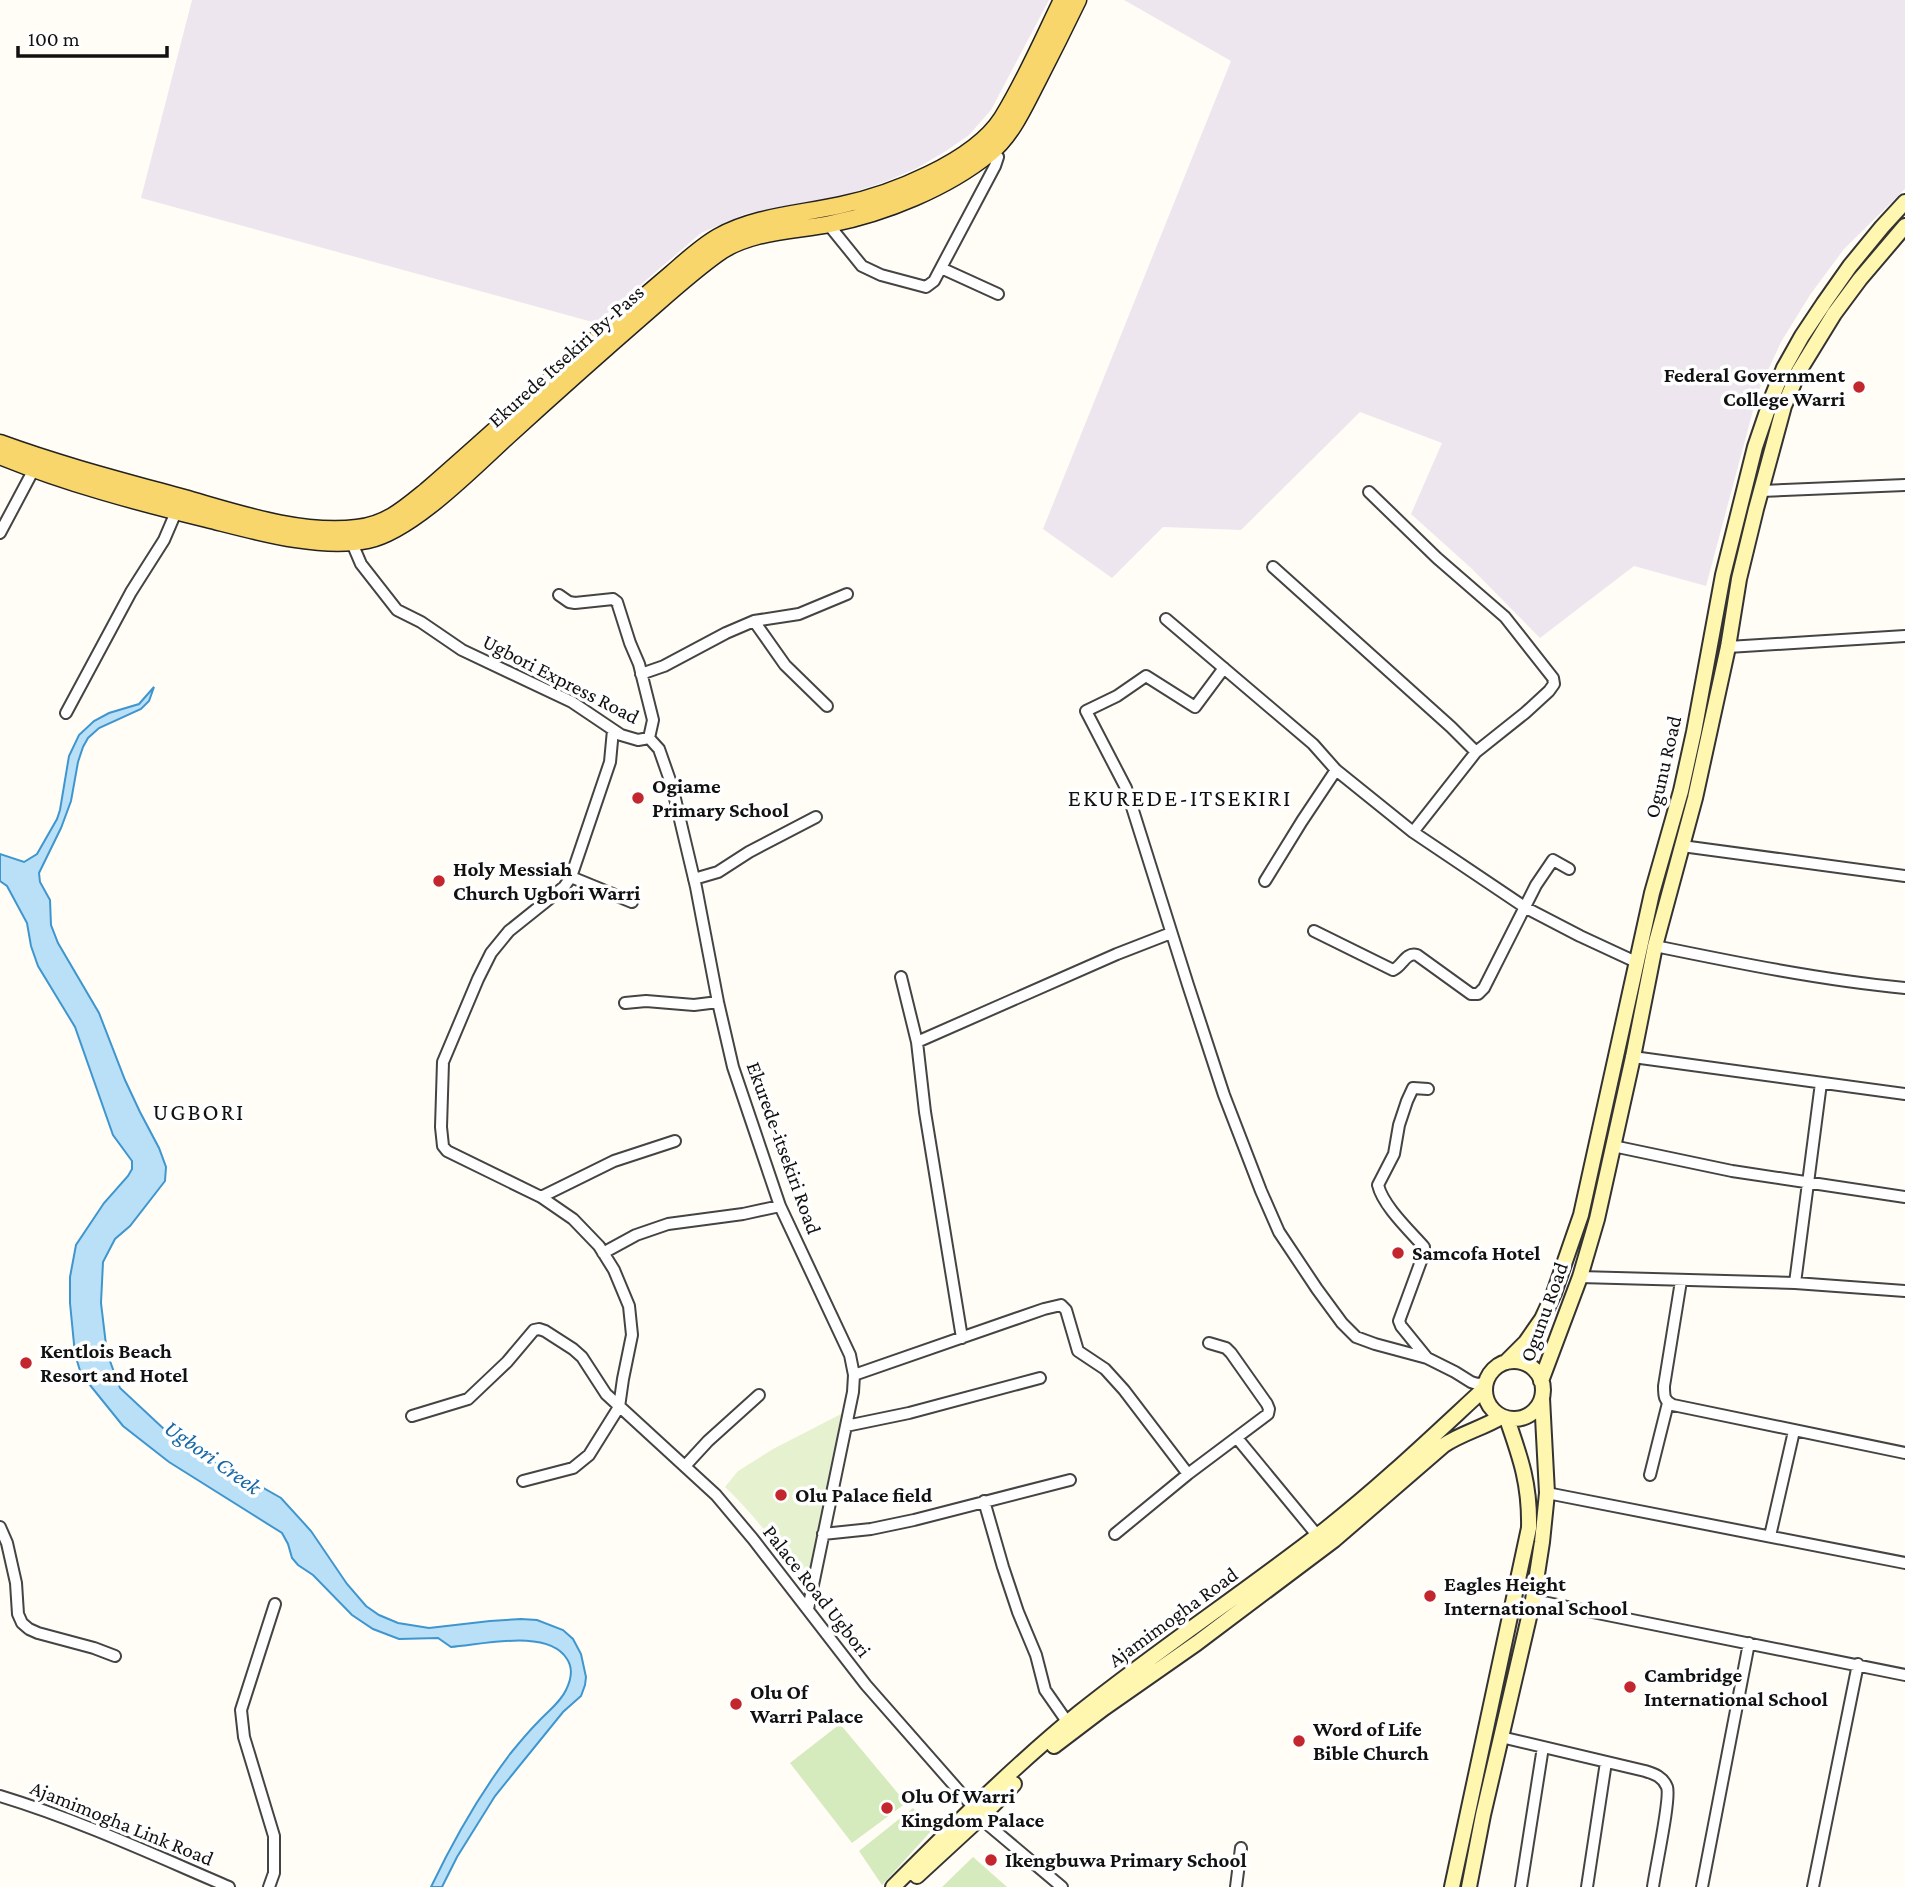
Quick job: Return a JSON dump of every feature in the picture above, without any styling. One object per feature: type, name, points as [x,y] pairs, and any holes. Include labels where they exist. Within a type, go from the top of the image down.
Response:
[{"type":"main road","name":"Ekurede Itsekiri By-Pass","points":[[0,456],[176,512],[276,536],[317,541],[349,535],[357,528],[397,515],[625,313],[692,256],[719,237],[754,223],[877,196],[914,181],[962,156],[1001,120],[1062,0]]},
{"type":"main road","name":"Ekurede Itsekiri By-Pass","points":[[0,443],[111,479],[247,515],[370,540],[396,530],[431,504],[602,351],[721,251],[747,239],[828,224],[876,211],[937,187],[991,152],[1003,141],[1021,112],[1078,0]]},
{"type":"main road","name":"Ogunu Road","points":[[1506,1362],[1526,1342],[1542,1320],[1581,1215],[1636,961],[1681,791],[1723,575],[1755,447],[1770,400],[1784,368],[1817,314],[1850,266],[1905,202]]},
{"type":"main road","name":"Ogunu Road","points":[[1541,1381],[1580,1277],[1597,1219],[1655,946],[1695,798],[1740,579],[1784,406],[1799,371],[1840,305],[1905,226]]},
{"type":"main road","points":[[1626,1010],[1642,1012]]},
{"type":"main road","points":[[1469,1887],[1500,1737],[1533,1600],[1547,1493],[1542,1398],[1541,1381],[1531,1367],[1515,1361],[1506,1362],[1493,1370],[1485,1385],[1488,1405],[1504,1418],[1518,1419],[1528,1416],[1537,1408],[1542,1398]]},
{"type":"main road","name":"Ajamimogha Road","points":[[906,1887],[1068,1723],[1317,1535],[1425,1444],[1485,1385]]},
{"type":"main road","points":[[1452,1887],[1529,1528],[1530,1505],[1523,1464],[1504,1418]]},
{"type":"main road","name":"Ajamimogha Road","points":[[893,1887],[1058,1743],[1334,1540],[1444,1445],[1457,1436],[1504,1418]]},
{"type":"street","points":[[828,224],[862,266],[881,275],[926,287],[934,281],[942,268],[995,166],[998,158],[991,152]]},
{"type":"street","points":[[942,268],[998,294]]},
{"type":"street","points":[[0,533],[34,469]]},
{"type":"street","points":[[1761,491],[1905,485]]},
{"type":"street","points":[[1369,492],[1437,558],[1505,617],[1553,678],[1554,684],[1476,752],[1413,832]]},
{"type":"street","points":[[66,713],[131,592],[164,540],[176,512]]},
{"type":"street","name":"Ugbori Express Road","points":[[349,535],[361,564],[397,610],[421,622],[462,650],[572,702],[628,738],[649,738]]},
{"type":"street","points":[[1273,568],[1476,752]]},
{"type":"street","points":[[641,674],[664,666],[754,621],[799,614],[847,594]]},
{"type":"street","points":[[559,595],[575,603],[613,599],[617,602],[653,720],[649,738]]},
{"type":"street","points":[[1166,620],[1313,744],[1336,771],[1413,832],[1526,908],[1636,961]]},
{"type":"street","points":[[754,621],[785,665],[827,706]]},
{"type":"street","points":[[1728,647],[1905,636]]},
{"type":"street","points":[[1224,668],[1195,707],[1146,676],[1117,696],[1086,711],[1126,788],[1224,1095],[1279,1232],[1297,1262],[1356,1338],[1427,1358],[1471,1382],[1485,1385]]},
{"type":"street","points":[[523,1481],[573,1468],[589,1455],[620,1407],[632,1335],[629,1306],[614,1270],[599,1246],[573,1219],[541,1197],[447,1152],[443,1146],[441,1127],[443,1062],[491,953],[509,931],[564,887],[571,877],[610,762],[613,730]]},
{"type":"street","name":"Ekurede-itsekiri Road","points":[[649,738],[659,750],[672,786],[733,1067],[780,1206],[850,1356],[854,1375],[808,1609]]},
{"type":"street","points":[[1265,881],[1336,771]]},
{"type":"street","points":[[694,879],[718,872],[749,852],[816,817]]},
{"type":"street","points":[[1682,846],[1905,877]]},
{"type":"street","points":[[1314,931],[1393,970],[1399,967],[1407,956],[1417,955],[1471,994],[1478,994],[1484,988],[1536,885],[1553,860],[1569,869]]},
{"type":"street","points":[[571,877],[632,902]]},
{"type":"street","points":[[917,1042],[1105,959],[1171,933]]},
{"type":"street","points":[[1655,946],[1755,966],[1905,988]]},
{"type":"street","points":[[901,977],[917,1042],[925,1112],[962,1338]]},
{"type":"street","points":[[625,1003],[646,1001],[694,1005],[718,1002]]},
{"type":"street","points":[[1633,1057],[1905,1094]]},
{"type":"street","points":[[1796,1283],[1821,1083]]},
{"type":"street","points":[[1427,1358],[1399,1321],[1424,1247],[1392,1209],[1378,1185],[1394,1154],[1399,1125],[1413,1088],[1428,1089]]},
{"type":"street","points":[[541,1197],[614,1161],[675,1141]]},
{"type":"street","points":[[1613,1146],[1732,1171],[1905,1197]]},
{"type":"street","points":[[603,1253],[636,1235],[668,1224],[780,1206]]},
{"type":"street","points":[[1580,1277],[1796,1283],[1905,1291]]},
{"type":"street","points":[[1681,1281],[1664,1386],[1664,1397],[1668,1403],[1905,1453]]},
{"type":"street","points":[[854,1375],[1044,1309],[1057,1305],[1064,1307],[1079,1351],[1105,1369],[1124,1390],[1188,1474]]},
{"type":"street","name":"Palace Road Ugbori","points":[[412,1416],[468,1399],[492,1379],[534,1330],[539,1329],[573,1349],[582,1357],[606,1394],[716,1495],[754,1539],[866,1685],[977,1813],[1062,1887]]},
{"type":"street","points":[[1115,1534],[1188,1474],[1268,1414],[1269,1409],[1231,1353],[1226,1348],[1209,1343]]},
{"type":"street","points":[[846,1426],[909,1413],[1040,1378]]},
{"type":"street","points":[[685,1466],[708,1440],[759,1395]]},
{"type":"street","points":[[1650,1475],[1668,1403]]},
{"type":"street","points":[[1770,1536],[1794,1431]]},
{"type":"street","points":[[1237,1438],[1317,1535]]},
{"type":"street","points":[[823,1534],[871,1529],[1070,1480]]},
{"type":"street","points":[[1547,1493],[1905,1563]]},
{"type":"street","points":[[984,1501],[1006,1578],[1037,1655],[1045,1690],[1068,1723]]},
{"type":"street","points":[[0,1527],[16,1583],[18,1614],[22,1623],[38,1633],[115,1656]]},
{"type":"street","points":[[1533,1600],[1905,1674]]},
{"type":"street","points":[[269,1887],[274,1873],[274,1836],[244,1737],[241,1710],[275,1604]]},
{"type":"street","points":[[1702,1887],[1749,1643]]},
{"type":"street","points":[[1813,1887],[1858,1664]]},
{"type":"street","points":[[1500,1737],[1659,1776],[1668,1788],[1653,1887]]},
{"type":"street","points":[[1521,1887],[1543,1747]]},
{"type":"street","points":[[1587,1887],[1606,1762]]},
{"type":"street","name":"Ajamimogha Link Road","points":[[0,1796],[85,1825],[229,1887]]},
{"type":"street","points":[[1236,1887],[1241,1848]]},
{"type":"shaded area","points":[[192,0],[1049,0],[991,110],[969,135],[917,168],[887,181],[848,194],[745,214],[701,233],[596,323],[141,198]]},
{"type":"shaded area","points":[[1124,0],[1905,0],[1905,189],[1844,249],[1810,295],[1781,342],[1758,392],[1706,586],[1634,566],[1540,638],[1471,568],[1411,514],[1442,443],[1360,412],[1241,530],[1163,527],[1112,578],[1043,529],[1231,61]]},
{"type":"green space","name":"Olu Palace field","points":[[843,1413],[809,1593],[770,1537],[725,1487],[738,1471],[773,1449]]},
{"type":"green space","points":[[840,1724],[906,1803],[852,1843],[790,1763]]},
{"type":"green space","points":[[913,1808],[932,1830],[882,1885],[859,1851]]},
{"type":"green space","points":[[973,1857],[1007,1887],[942,1887]]},
{"type":"water","points":[[154,687],[149,701],[141,709],[99,728],[88,738],[78,762],[71,801],[39,873],[40,882],[50,900],[51,925],[58,943],[99,1013],[125,1080],[166,1167],[165,1181],[130,1226],[115,1239],[103,1262],[101,1303],[107,1353],[120,1388],[165,1430],[193,1452],[281,1498],[311,1531],[347,1584],[366,1606],[379,1615],[398,1623],[429,1628],[490,1621],[537,1620],[563,1630],[573,1639],[581,1654],[586,1677],[581,1696],[563,1712],[495,1796],[457,1857],[442,1887],[431,1887],[477,1802],[510,1754],[563,1695],[571,1674],[567,1659],[558,1650],[530,1641],[451,1647],[438,1638],[399,1639],[373,1629],[352,1615],[313,1575],[298,1565],[292,1558],[282,1533],[169,1462],[123,1426],[81,1374],[75,1354],[70,1277],[76,1245],[104,1203],[128,1176],[132,1161],[113,1135],[75,1027],[38,966],[27,923],[7,886],[0,881],[0,854],[24,862],[37,854],[57,819],[69,756],[79,735],[94,721],[109,713],[139,704]]},
{"type":"place","name":"Federal Government College Warri","points":[[1859,387]]},
{"type":"place","name":"Ogiame Primary School","points":[[638,798]]},
{"type":"place","name":"Holy Messiah Church Ugbori Warri","points":[[439,881]]},
{"type":"place","name":"Samcofa Hotel","points":[[1398,1253]]},
{"type":"place","name":"Kentlois Beach Resort and Hotel","points":[[26,1363]]},
{"type":"place","name":"Olu Palace field","points":[[781,1495]]},
{"type":"place","name":"Eagles Height International School","points":[[1430,1596]]},
{"type":"place","name":"Cambridge International School","points":[[1630,1687]]},
{"type":"place","name":"Olu Of Warri Palace","points":[[736,1704]]},
{"type":"place","name":"Word of Life Bible Church","points":[[1299,1741]]},
{"type":"place","name":"Olu Of Warri Kingdom Palace","points":[[887,1808]]},
{"type":"place","name":"Ikengbuwa Primary School","points":[[991,1860]]},
{"type":"district","name":"EKUREDE-ITSEKIRI","points":[[1180,797]]},
{"type":"district","name":"UGBORI","points":[[199,1111]]},
{"type":"water label","name":"Ugbori Creek","points":[[213,1457]]}]
